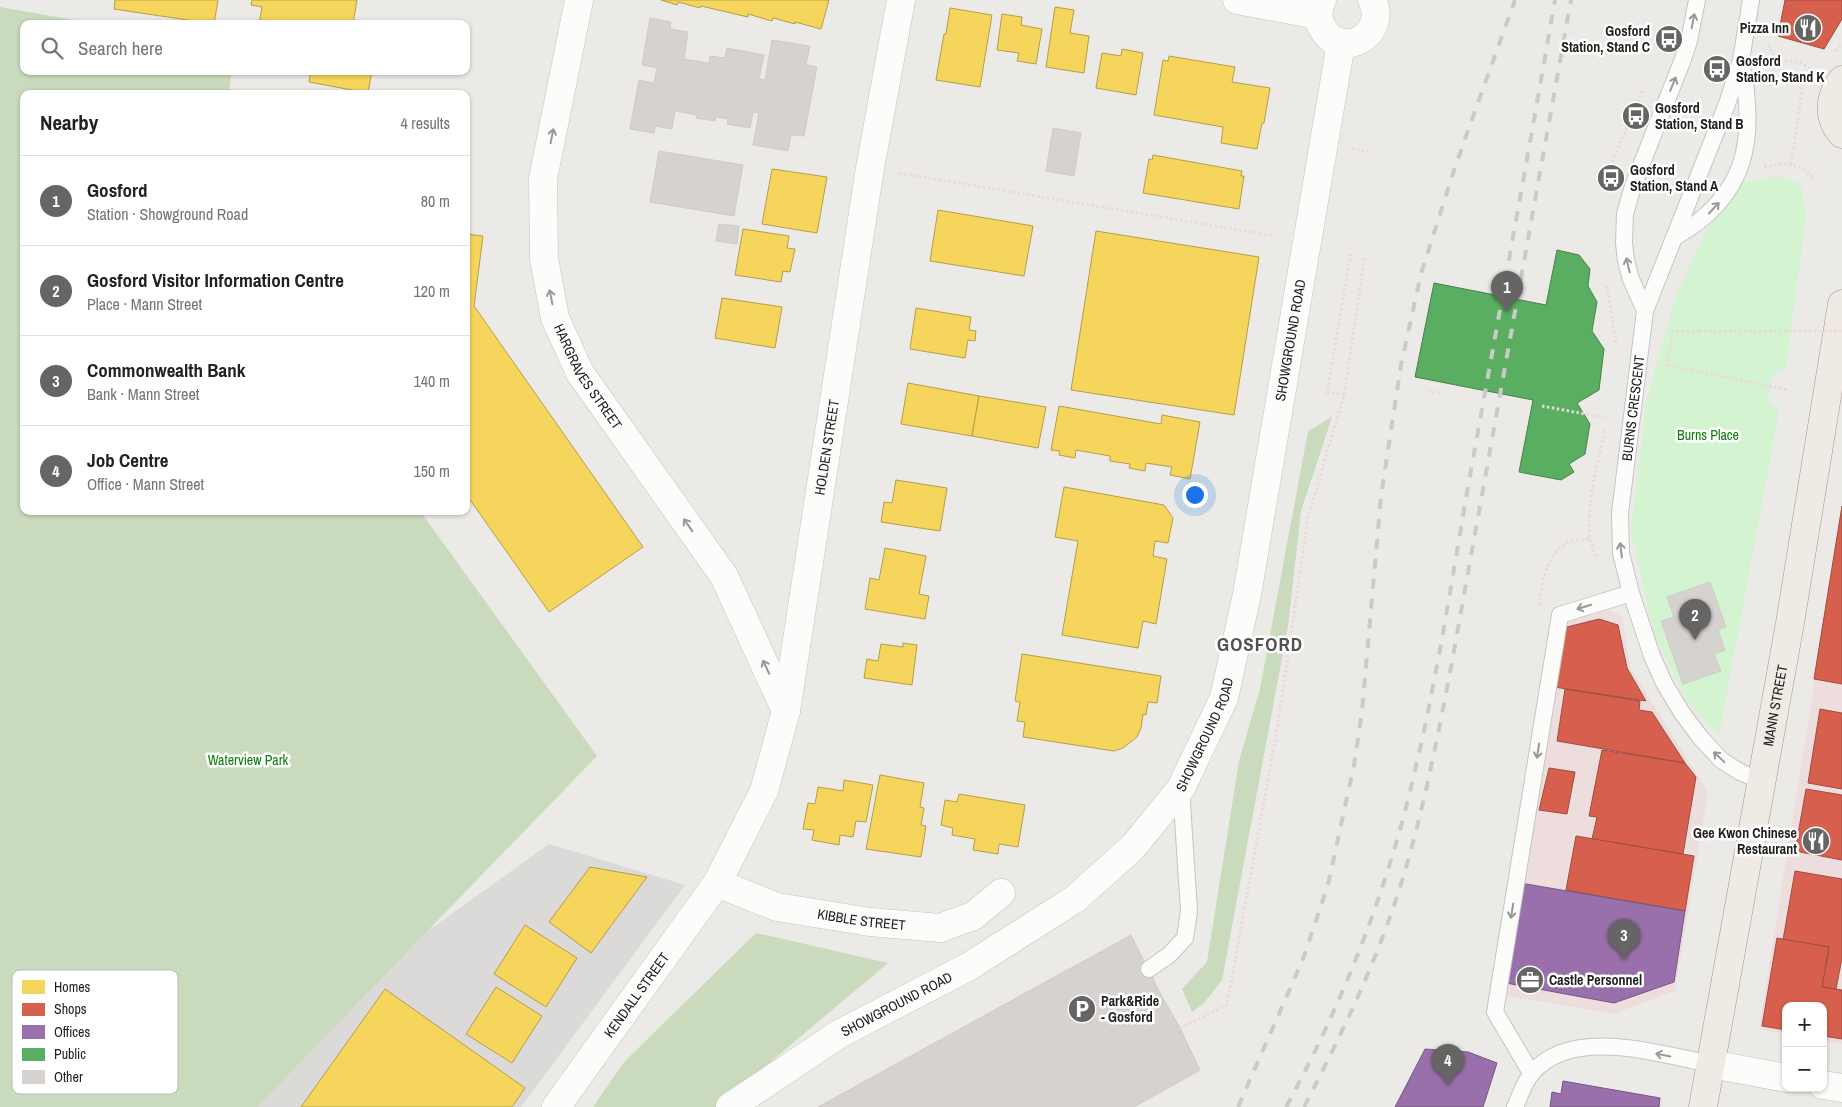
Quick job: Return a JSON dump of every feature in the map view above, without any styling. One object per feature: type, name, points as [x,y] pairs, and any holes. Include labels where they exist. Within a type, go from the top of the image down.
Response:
[{"type":"main road","points":[[1842,80],[1835,90],[1831,102],[1831,114],[1835,127],[1842,134]]},
{"type":"main road","name":"MANN STREET","points":[[1703,1107],[1790,623],[1842,304]]},
{"type":"street","name":"HARGRAVES STREET","points":[[579,0],[543,179],[544,259],[555,318],[580,372],[724,576],[786,711]]},
{"type":"street","name":"HOLDEN STREET","points":[[717,883],[764,791],[786,711],[870,168],[901,0]]},
{"type":"street","points":[[1237,0],[1320,7],[1320,24],[1325,32],[1332,39],[1351,43],[1360,40],[1374,26],[1376,16],[1372,0]]},
{"type":"street","name":"SHOWGROUND ROAD","points":[[730,1107],[839,1034],[968,967],[1075,899],[1133,846],[1181,788],[1224,698],[1247,594],[1341,42]]},
{"type":"street","name":"KIBBLE STREET","points":[[717,883],[777,907],[870,922],[940,928],[973,916],[1002,893]]},
{"type":"street","name":"KENDALL STREET","points":[[556,1107],[717,883]]},
{"type":"street","points":[[1711,1064],[1782,1077]]},
{"type":"street","points":[[1827,1086],[1842,1088]]},
{"type":"lane","points":[[1645,311],[1631,279],[1626,261],[1624,242],[1626,214],[1633,186],[1689,41],[1697,0]]},
{"type":"lane","points":[[1675,237],[1707,216],[1721,201],[1741,167],[1746,150],[1749,111],[1741,60],[1751,0]]},
{"type":"lane","name":"BURNS CRESCENT","points":[[1741,60],[1727,104],[1645,311],[1620,513],[1621,553],[1631,594],[1652,656],[1664,683],[1682,713],[1721,760],[1740,772],[1761,781]]},
{"type":"lane","points":[[1531,1073],[1495,1012],[1560,615],[1631,594]]},
{"type":"lane","points":[[1149,969],[1169,955],[1185,938],[1189,911],[1181,788]]},
{"type":"lane","points":[[1515,1107],[1531,1073],[1544,1062],[1558,1054],[1575,1048],[1591,1046],[1630,1048],[1711,1064]]},
{"type":"path","points":[[1765,38],[1776,59],[1768,95]]},
{"type":"path","points":[[1776,59],[1798,62],[1812,70]]},
{"type":"path","points":[[1349,147],[1368,152]]},
{"type":"path","points":[[1762,167],[1791,164],[1806,170],[1814,179]]},
{"type":"path","points":[[870,168],[1275,236]]},
{"type":"path","points":[[1344,395],[1327,392],[1351,253]]},
{"type":"path","points":[[1180,1028],[1227,1005],[1276,730],[1308,517],[1344,395],[1365,255]]},
{"type":"path","points":[[1606,282],[1616,347]]},
{"type":"path","points":[[1789,390],[1667,365],[1673,331],[1842,331]]},
{"type":"path","points":[[1428,392],[1443,394]]},
{"type":"path","points":[[1542,406],[1607,418],[1608,408]]},
{"type":"path","points":[[1605,428],[1592,497],[1590,538],[1610,599]]},
{"type":"path","points":[[1538,612],[1543,580],[1550,559],[1567,543],[1590,538]]},
{"type":"shaded area","points":[[1842,509],[1842,1044],[1827,1042],[1827,1002],[1782,1002],[1782,1033],[1759,1029]]},
{"type":"shaded area","points":[[1610,610],[1622,617],[1630,667],[1708,792],[1675,991],[1613,1014],[1492,993],[1563,623]]},
{"type":"shaded area","points":[[549,844],[685,885],[521,1107],[246,1107],[373,970]]},
{"type":"green space","name":"Waterview Park","points":[[0,7],[75,20],[20,20],[20,75],[231,75],[229,89],[234,90],[20,90],[20,515],[423,515],[597,756],[257,1107],[0,1107]]},
{"type":"green space","name":"Burns Place","points":[[1776,176],[1790,179],[1801,186],[1806,216],[1786,367],[1772,375],[1768,401],[1779,411],[1719,736],[1688,702],[1654,634],[1631,531],[1647,399],[1676,296],[1709,225],[1740,183]]},
{"type":"green space","points":[[1332,417],[1301,511],[1288,626],[1222,980],[1204,1003],[1192,1012],[1182,989],[1207,962],[1239,761],[1260,689],[1308,431]]},
{"type":"green space","points":[[756,933],[888,963],[717,1107],[593,1107],[624,1062]]},
{"type":"building: Homes","points":[[115,0],[218,0],[215,20],[187,20],[114,9]]},
{"type":"building: Homes","points":[[252,0],[357,0],[354,20],[260,20],[262,7],[251,5]]},
{"type":"building: Homes","points":[[661,0],[829,0],[821,29],[773,18],[772,21],[748,14],[748,17],[678,2],[677,5]]},
{"type":"building: Homes","points":[[1055,7],[1074,10],[1070,33],[1089,36],[1084,73],[1046,67]]},
{"type":"building: Homes","points":[[950,8],[992,15],[980,87],[936,80]]},
{"type":"building: Homes","points":[[1002,14],[1022,17],[1021,25],[1042,29],[1036,64],[1017,61],[1019,53],[997,50]]},
{"type":"building: Homes","points":[[1122,49],[1143,53],[1136,95],[1096,88],[1102,53],[1121,56]]},
{"type":"building: Homes","points":[[1169,56],[1235,67],[1232,82],[1270,88],[1257,149],[1221,143],[1223,127],[1154,115],[1163,60],[1168,61]]},
{"type":"building: Homes","points":[[310,75],[371,75],[369,90],[352,90],[309,82]]},
{"type":"building: Homes","points":[[1153,155],[1242,171],[1241,176],[1244,176],[1239,209],[1143,193],[1149,159],[1152,160]]},
{"type":"building: Homes","points":[[772,169],[827,177],[817,233],[762,224]]},
{"type":"building: Homes","points":[[938,210],[1033,226],[1024,276],[930,261]]},
{"type":"building: Homes","points":[[743,229],[789,236],[787,248],[795,249],[790,272],[783,271],[781,282],[735,275]]},
{"type":"building: Homes","points":[[1096,231],[1259,257],[1234,415],[1071,390]]},
{"type":"building: Homes","points":[[470,234],[483,236],[474,306],[643,547],[549,612],[470,500]]},
{"type":"building: Homes","points":[[722,298],[782,307],[775,348],[715,338]]},
{"type":"building: Homes","points":[[916,308],[971,317],[969,330],[976,331],[975,341],[968,340],[965,358],[910,349]]},
{"type":"building: Homes","points":[[908,383],[979,396],[972,436],[901,424]]},
{"type":"building: Homes","points":[[979,396],[1046,407],[1038,448],[972,436]]},
{"type":"building: Homes","points":[[1059,406],[1161,424],[1162,415],[1200,422],[1190,479],[1170,475],[1172,467],[1146,463],[1145,471],[1129,468],[1130,464],[1110,461],[1110,456],[1076,450],[1075,458],[1059,455],[1060,451],[1051,450]]},
{"type":"building: Homes","points":[[896,480],[947,488],[940,531],[881,522],[884,502],[892,503]]},
{"type":"building: Homes","points":[[1064,487],[1164,505],[1173,518],[1168,543],[1155,541],[1153,556],[1167,559],[1156,624],[1143,621],[1138,648],[1062,635],[1078,541],[1055,537]]},
{"type":"building: Homes","points":[[885,548],[926,556],[919,594],[929,596],[925,619],[865,609],[870,578],[879,580]]},
{"type":"building: Homes","points":[[903,643],[917,645],[912,685],[864,678],[867,659],[878,661],[881,644],[903,647]]},
{"type":"building: Homes","points":[[1022,654],[1161,676],[1157,703],[1148,702],[1146,715],[1143,714],[1141,728],[1137,737],[1123,748],[1114,751],[1023,737],[1025,722],[1017,721],[1020,702],[1015,701]]},
{"type":"building: Homes","points":[[880,775],[924,783],[920,807],[924,808],[921,825],[926,826],[921,857],[866,849]]},
{"type":"building: Homes","points":[[844,780],[873,785],[866,822],[856,821],[853,837],[840,835],[839,845],[812,840],[814,830],[803,829],[808,803],[815,804],[818,787],[843,791]]},
{"type":"building: Homes","points":[[959,794],[1025,805],[1018,847],[999,844],[998,854],[973,850],[975,839],[952,835],[953,828],[941,825],[945,800],[957,802]]},
{"type":"building: Homes","points":[[590,867],[647,877],[591,953],[549,922]]},
{"type":"building: Homes","points":[[525,925],[577,958],[546,1007],[494,974]]},
{"type":"building: Homes","points":[[496,987],[542,1016],[512,1063],[466,1034]]},
{"type":"building: Homes","points":[[385,989],[525,1088],[512,1107],[301,1107]]},
{"type":"building: Shops","name":"Pizza Inn","points":[[1785,0],[1842,0],[1842,19],[1824,49],[1778,36]]},
{"type":"building: Shops","points":[[1842,506],[1842,684],[1814,679]]},
{"type":"building: Shops","points":[[1599,619],[1618,625],[1627,668],[1646,701],[1554,687],[1567,627]]},
{"type":"building: Shops","points":[[1565,689],[1640,701],[1639,710],[1652,712],[1685,763],[1557,741]]},
{"type":"building: Shops","points":[[1820,709],[1842,713],[1842,789],[1808,783]]},
{"type":"building: Shops","points":[[1602,750],[1685,763],[1696,777],[1683,854],[1592,839],[1597,817],[1589,816]]},
{"type":"building: Shops","points":[[1549,768],[1575,772],[1567,814],[1539,810]]},
{"type":"building: Shops","points":[[1806,789],[1842,795],[1842,860],[1795,851]]},
{"type":"building: Shops","points":[[1576,836],[1694,856],[1685,911],[1566,890]]},
{"type":"building: Shops","points":[[1795,871],[1842,879],[1842,958],[1836,989],[1822,987],[1829,947],[1783,940]]},
{"type":"building: Shops","points":[[1777,938],[1829,947],[1822,987],[1842,990],[1842,1039],[1827,1037],[1827,1002],[1782,1002],[1782,1029],[1762,1026]]},
{"type":"building: Offices","points":[[1520,883],[1685,911],[1674,982],[1614,1003],[1506,983]]},
{"type":"building: Offices","points":[[1425,1049],[1468,1052],[1497,1063],[1483,1107],[1395,1107]]},
{"type":"building: Offices","points":[[1563,1081],[1660,1098],[1659,1107],[1550,1107],[1552,1092],[1561,1094]]},
{"type":"building: Public","points":[[1557,250],[1579,255],[1590,269],[1588,286],[1597,302],[1592,331],[1604,349],[1599,390],[1577,403],[1590,424],[1585,454],[1569,464],[1574,472],[1561,480],[1519,472],[1533,400],[1415,377],[1434,283],[1546,305]]},
{"type":"building: Other","points":[[650,18],[671,22],[670,29],[688,32],[684,59],[709,63],[710,56],[725,58],[727,48],[764,55],[759,79],[765,80],[772,40],[810,46],[806,65],[817,67],[804,136],[791,135],[788,151],[753,145],[759,113],[753,112],[750,128],[727,124],[728,119],[716,117],[715,121],[696,118],[697,115],[675,111],[672,129],[655,126],[654,133],[630,129],[639,80],[654,83],[657,68],[642,65]]},
{"type":"building: Other","points":[[1053,128],[1081,133],[1074,176],[1046,171]]},
{"type":"building: Other","points":[[659,151],[743,165],[734,216],[650,202]]},
{"type":"building: Other","points":[[719,224],[739,226],[737,244],[716,241]]},
{"type":"building: Other","points":[[1710,582],[1726,627],[1718,630],[1725,650],[1714,654],[1721,671],[1683,684],[1661,621],[1674,617],[1667,597]]},
{"type":"building: Other","name":"Park&Ride - Gosford","points":[[1131,935],[1200,1070],[1134,1107],[818,1107]]},
{"type":"railway","points":[[1238,1107],[1303,959],[1328,885],[1354,765],[1362,712],[1381,496],[1401,365],[1421,274],[1455,167],[1515,0]]},
{"type":"railway","points":[[1286,1107],[1326,1028],[1377,904],[1391,861],[1414,775],[1444,628],[1555,0]]},
{"type":"railway","points":[[1304,1107],[1350,1013],[1381,941],[1400,887],[1425,796],[1450,673],[1571,0]]},
{"type":"place","name":"Pizza Inn","points":[[1808,28]]},
{"type":"place","name":"Gosford Station, Stand C","points":[[1669,39]]},
{"type":"place","name":"Gosford Station, Stand K","points":[[1717,69]]},
{"type":"place","name":"Gosford Station, Stand B","points":[[1636,116]]},
{"type":"place","name":"Gosford Station, Stand A","points":[[1611,178]]},
{"type":"place","name":"Gosford","points":[[1507,312]]},
{"type":"place","name":"Gosford Visitor Information Centre","points":[[1695,640]]},
{"type":"place","name":"Gee Kwon Chinese Restaurant","points":[[1816,841]]},
{"type":"place","name":"Commonwealth Bank","points":[[1624,960]]},
{"type":"place","name":"Castle Personnel","points":[[1530,980]]},
{"type":"place","name":"Park&Ride - Gosford","points":[[1082,1009]]},
{"type":"place","name":"Job Centre","points":[[1448,1085]]},
{"type":"district","name":"GOSFORD","points":[[1260,644]]}]
